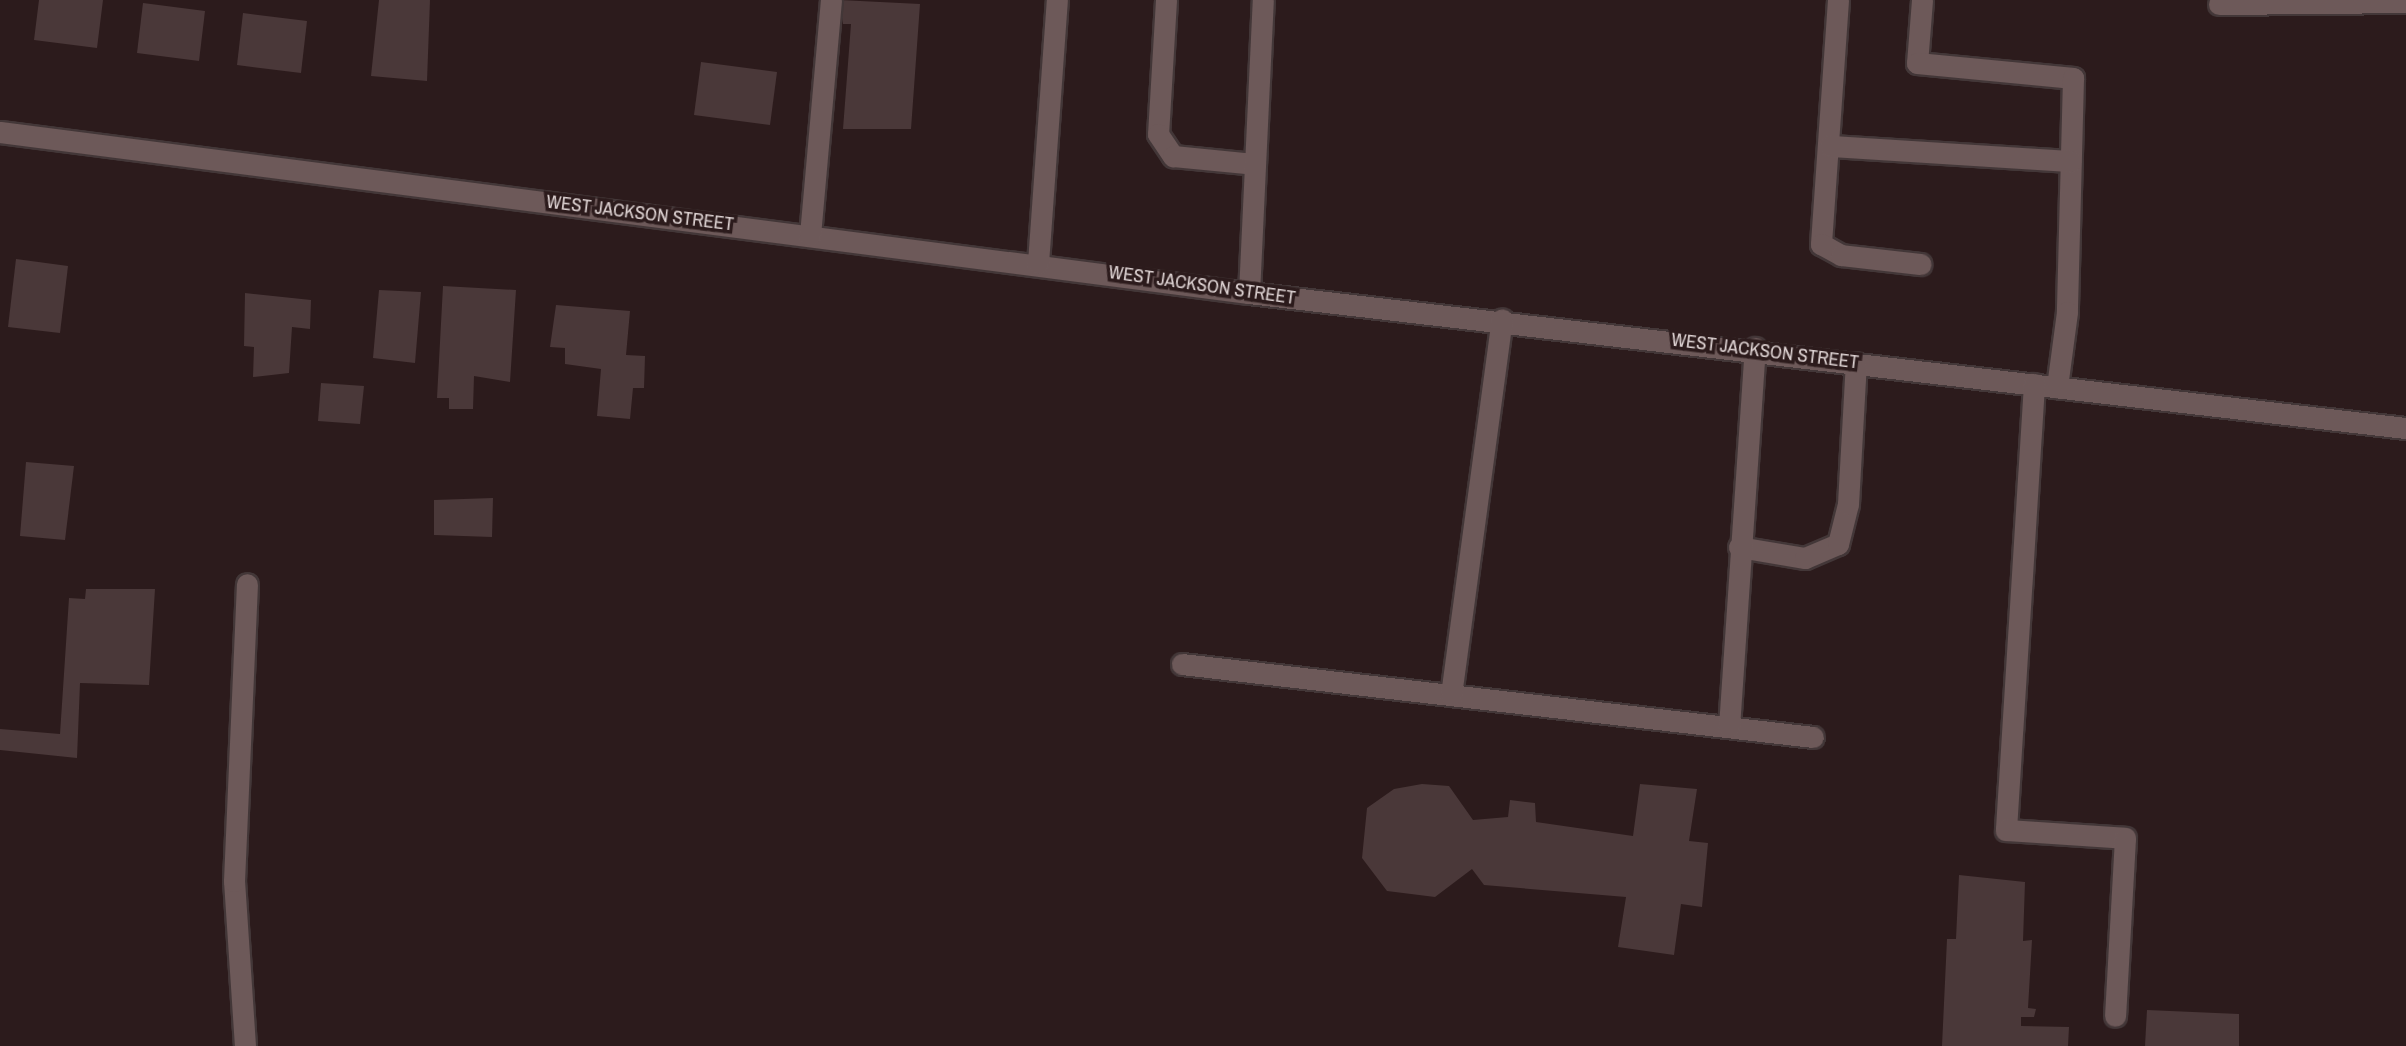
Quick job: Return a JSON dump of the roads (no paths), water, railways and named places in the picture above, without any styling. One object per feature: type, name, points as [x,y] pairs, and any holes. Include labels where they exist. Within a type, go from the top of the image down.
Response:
[{"type":"street","points":[[810,235],[831,0]]},
{"type":"street","points":[[1038,263],[1057,0]]},
{"type":"street","points":[[1166,0],[1158,134],[1174,156],[1254,156]]},
{"type":"street","points":[[1249,293],[1263,0]]},
{"type":"street","points":[[1838,0],[1830,146],[1821,244],[1842,255],[1920,264]]},
{"type":"street","points":[[1922,0],[1917,62],[2073,78],[2067,312],[2057,387]]},
{"type":"street","points":[[2219,5],[2406,2]]},
{"type":"street","name":"WEST JACKSON STREET","points":[[0,132],[1038,263],[1249,293],[1755,348],[1856,363],[2406,429]]},
{"type":"street","points":[[1830,146],[2071,161]]},
{"type":"street","points":[[1451,695],[1503,319]]},
{"type":"street","points":[[1730,727],[1739,547],[1755,348]]},
{"type":"street","points":[[1739,547],[1805,558],[1838,544],[1848,504],[1856,363]]},
{"type":"street","points":[[2034,384],[2006,830],[2125,838],[2115,1016]]},
{"type":"street","points":[[245,1046],[234,881],[247,584]]},
{"type":"street","points":[[1182,664],[1813,737]]}]
